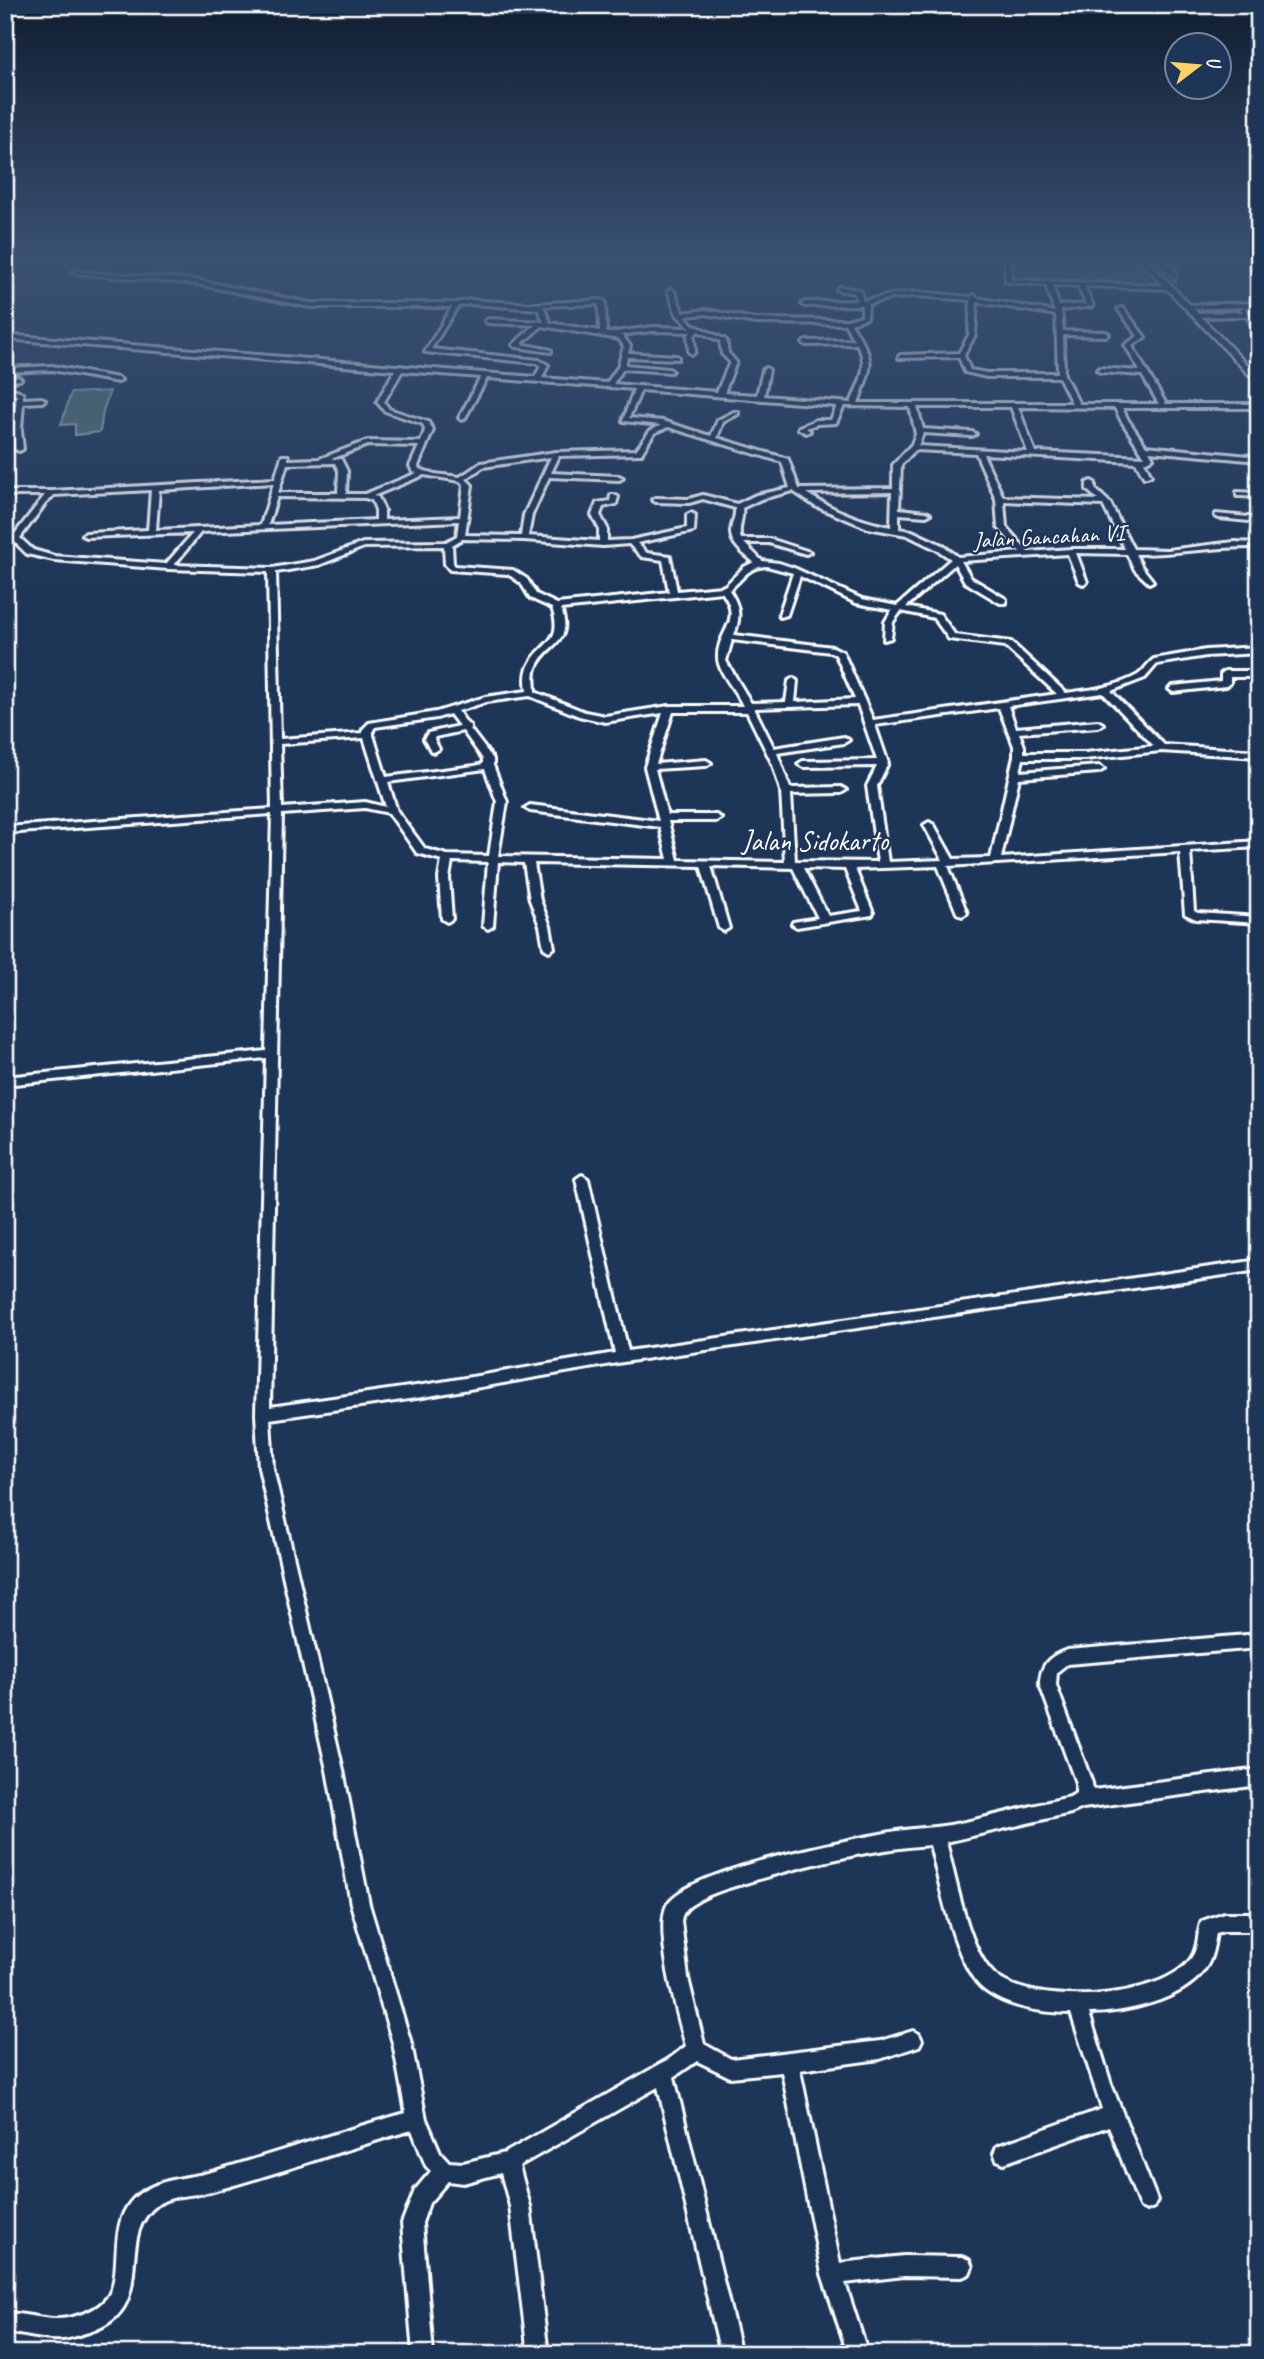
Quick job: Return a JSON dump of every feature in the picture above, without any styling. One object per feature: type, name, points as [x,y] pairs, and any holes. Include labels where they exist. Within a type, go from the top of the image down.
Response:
[{"type":"main road","points":[[1254,371],[1259,382]]},
{"type":"street","points":[[388,367],[854,405],[1259,406]]},
{"type":"street","points":[[538,379],[544,367]]},
{"type":"street","points":[[720,394],[731,367]]},
{"type":"street","points":[[854,405],[866,367]]},
{"type":"street","points":[[964,367],[975,374],[1061,374]]},
{"type":"street","points":[[1061,367],[1061,374],[1077,407]]},
{"type":"street","points":[[1140,367],[1164,407]]},
{"type":"street","points":[[5,370],[51,368],[118,380]]},
{"type":"street","points":[[400,368],[380,402],[396,414],[427,426],[414,466],[423,473],[462,479],[467,485],[461,537]]},
{"type":"street","points":[[608,386],[621,368],[669,371]]},
{"type":"street","points":[[19,449],[16,420],[20,369]]},
{"type":"street","points":[[758,408],[766,370]]},
{"type":"street","points":[[1100,370],[1143,373]]},
{"type":"street","points":[[462,418],[485,375]]},
{"type":"street","points":[[5,380],[18,379]]},
{"type":"street","points":[[638,388],[623,418],[667,425],[714,437],[787,463],[796,490]]},
{"type":"street","points":[[5,391],[18,395],[41,396]]},
{"type":"street","points":[[806,430],[801,428],[834,422],[841,404]]},
{"type":"street","points":[[895,530],[897,465],[917,448],[919,431],[913,406]]},
{"type":"street","points":[[917,448],[1139,460],[1149,458],[1129,430],[1118,406]]},
{"type":"street","points":[[1014,407],[1032,454]]},
{"type":"street","points":[[714,437],[720,421],[736,413]]},
{"type":"street","points":[[5,421],[16,420]]},
{"type":"street","points":[[462,479],[481,465],[556,454],[638,452],[652,432],[667,425]]},
{"type":"street","points":[[5,434],[16,430]]},
{"type":"street","points":[[919,431],[972,434]]},
{"type":"street","points":[[322,460],[368,443],[423,444]]},
{"type":"street","points":[[1144,448],[1259,459]]},
{"type":"street","points":[[979,452],[1000,499],[1002,527],[1026,554]]},
{"type":"street","points":[[524,538],[528,515],[556,454]]},
{"type":"street","points":[[264,527],[284,460],[340,463],[343,471],[342,496]]},
{"type":"street","points":[[1139,460],[1147,475]]},
{"type":"street","points":[[366,496],[423,473]]},
{"type":"street","points":[[547,475],[620,478]]},
{"type":"street","points":[[5,493],[278,481]]},
{"type":"street","points":[[1091,483],[1091,489],[1106,503],[1129,550],[1149,581]]},
{"type":"street","points":[[152,532],[155,488]]},
{"type":"street","points":[[656,500],[689,501],[704,497],[738,507],[759,497],[796,490],[896,491]]},
{"type":"street","name":"Jalan Gancahan VI","points":[[796,490],[856,521],[895,530],[939,547],[956,559],[1071,551],[1168,552],[1240,544],[1259,545]]},
{"type":"street","points":[[16,538],[42,502],[52,493]]},
{"type":"street","points":[[1240,494],[1259,495]]},
{"type":"street","points":[[274,495],[366,496],[375,499],[380,510],[380,522]]},
{"type":"street","points":[[603,544],[603,528],[596,515],[600,505],[613,502],[614,497]]},
{"type":"street","points":[[1000,499],[1106,503]]},
{"type":"street","points":[[738,507],[741,516],[734,532],[738,541],[759,563],[797,573],[848,597],[937,616],[948,633],[958,639],[1008,644],[1064,695]]},
{"type":"street","points":[[896,511],[926,514]]},
{"type":"street","points":[[5,536],[16,538],[39,555],[168,568],[272,570],[325,561],[363,545],[448,544],[461,537],[524,538],[603,544],[631,542],[691,529],[691,515]]},
{"type":"street","points":[[1219,516],[1259,520]]},
{"type":"street","points":[[86,535],[462,519]]},
{"type":"street","points":[[168,568],[199,530]]},
{"type":"street","points":[[738,541],[770,541],[806,552]]},
{"type":"street","points":[[631,542],[645,555],[667,558],[673,594]]},
{"type":"street","points":[[448,544],[449,564],[453,568],[510,572],[524,581],[533,596],[556,607],[724,589],[744,569],[759,563]]},
{"type":"street","points":[[1071,551],[1083,582]]},
{"type":"street","points":[[887,638],[889,622],[899,610],[956,559],[968,580],[1003,601]]},
{"type":"street","points":[[272,570],[277,811],[263,1414],[266,1468],[335,1770],[360,1904],[402,2043],[416,2119],[433,2158],[444,2171],[463,2174],[508,2162],[664,2073],[696,2050]]},
{"type":"street","points":[[783,615],[797,573]]},
{"type":"street","points":[[724,589],[733,598],[737,620],[722,662],[749,708],[786,791],[793,864],[824,919]]},
{"type":"street","points":[[531,694],[531,670],[561,631],[562,619],[556,607]]},
{"type":"street","points":[[730,637],[837,651],[858,702],[870,723],[883,763],[873,780],[872,789],[883,864]]},
{"type":"street","points":[[870,723],[1105,690],[1142,676],[1154,663],[1206,653],[1259,650]]},
{"type":"street","points":[[1173,688],[1226,682],[1225,674],[1259,674]]},
{"type":"street","points":[[790,705],[793,681]]},
{"type":"street","points":[[1105,690],[1161,748]]},
{"type":"street","points":[[275,742],[368,735],[368,729],[372,725],[531,694],[598,718],[668,709],[858,702]]},
{"type":"street","points":[[995,861],[1019,756],[1002,703]]},
{"type":"street","points":[[668,709],[650,767],[674,862]]},
{"type":"street","points":[[452,710],[488,759],[502,799],[493,859],[488,926]]},
{"type":"street","points":[[1012,730],[1098,724]]},
{"type":"street","points":[[435,749],[429,739],[431,735],[467,727]]},
{"type":"street","name":"Jalan Sidokarto","points":[[368,735],[392,811],[421,851],[447,858],[849,866],[995,861],[1259,844]]},
{"type":"street","points":[[770,751],[844,740]]},
{"type":"street","points":[[1019,756],[1085,756],[1161,748],[1259,754]]},
{"type":"street","points":[[650,767],[706,762]]},
{"type":"street","points":[[803,764],[883,763]]},
{"type":"street","points":[[383,780],[477,769],[488,765]]},
{"type":"street","points":[[1015,775],[1099,769]]},
{"type":"street","points":[[786,791],[841,790]]},
{"type":"street","points":[[5,830],[365,805],[392,811]]},
{"type":"street","points":[[530,808],[663,821],[716,818]]},
{"type":"street","points":[[929,825],[946,862],[961,913]]},
{"type":"street","points":[[1185,849],[1189,912],[1196,916],[1259,920]]},
{"type":"street","points":[[447,858],[444,878],[447,919]]},
{"type":"street","points":[[528,859],[534,900],[545,926],[549,948]]},
{"type":"street","points":[[705,862],[724,928]]},
{"type":"street","points":[[796,924],[867,914],[849,866]]},
{"type":"street","points":[[5,1082],[272,1054]]},
{"type":"street","points":[[582,1179],[623,1357]]},
{"type":"street","points":[[263,1414],[423,1391],[623,1357],[1259,1265]]},
{"type":"street","points":[[1082,1800],[1086,1793],[1084,1783],[1048,1685],[1049,1669],[1055,1661],[1067,1657],[1259,1641]]},
{"type":"street","points":[[696,2050],[672,1935],[674,1910],[681,1900],[777,1865],[896,1839],[936,1836],[1071,1805],[1082,1800],[1259,1777]]},
{"type":"street","points":[[936,1836],[972,1962],[988,1981],[1009,1994],[1078,2004],[1135,1999],[1168,1990],[1199,1963],[1208,1927],[1224,1922],[1259,1922]]},
{"type":"street","points":[[1078,2004],[1114,2115],[1147,2200]]},
{"type":"street","points":[[696,2050],[730,2067],[880,2050],[913,2040]]},
{"type":"street","points":[[789,2062],[832,2274],[858,2354]]},
{"type":"street","points":[[664,2073],[731,2354]]},
{"type":"street","points":[[1004,2153],[1114,2115]]},
{"type":"street","points":[[5,2323],[18,2322],[45,2330],[67,2329],[97,2322],[111,2313],[120,2294],[130,2222],[139,2206],[152,2196],[212,2182],[416,2119]]},
{"type":"street","points":[[508,2162],[520,2206],[538,2354]]},
{"type":"street","points":[[423,2354],[412,2222],[422,2196],[444,2171]]},
{"type":"street","points":[[832,2274],[904,2266],[962,2267]]},
{"type":"green space","points":[[110,391],[100,432],[75,435],[75,424],[61,425],[71,393]]}]
